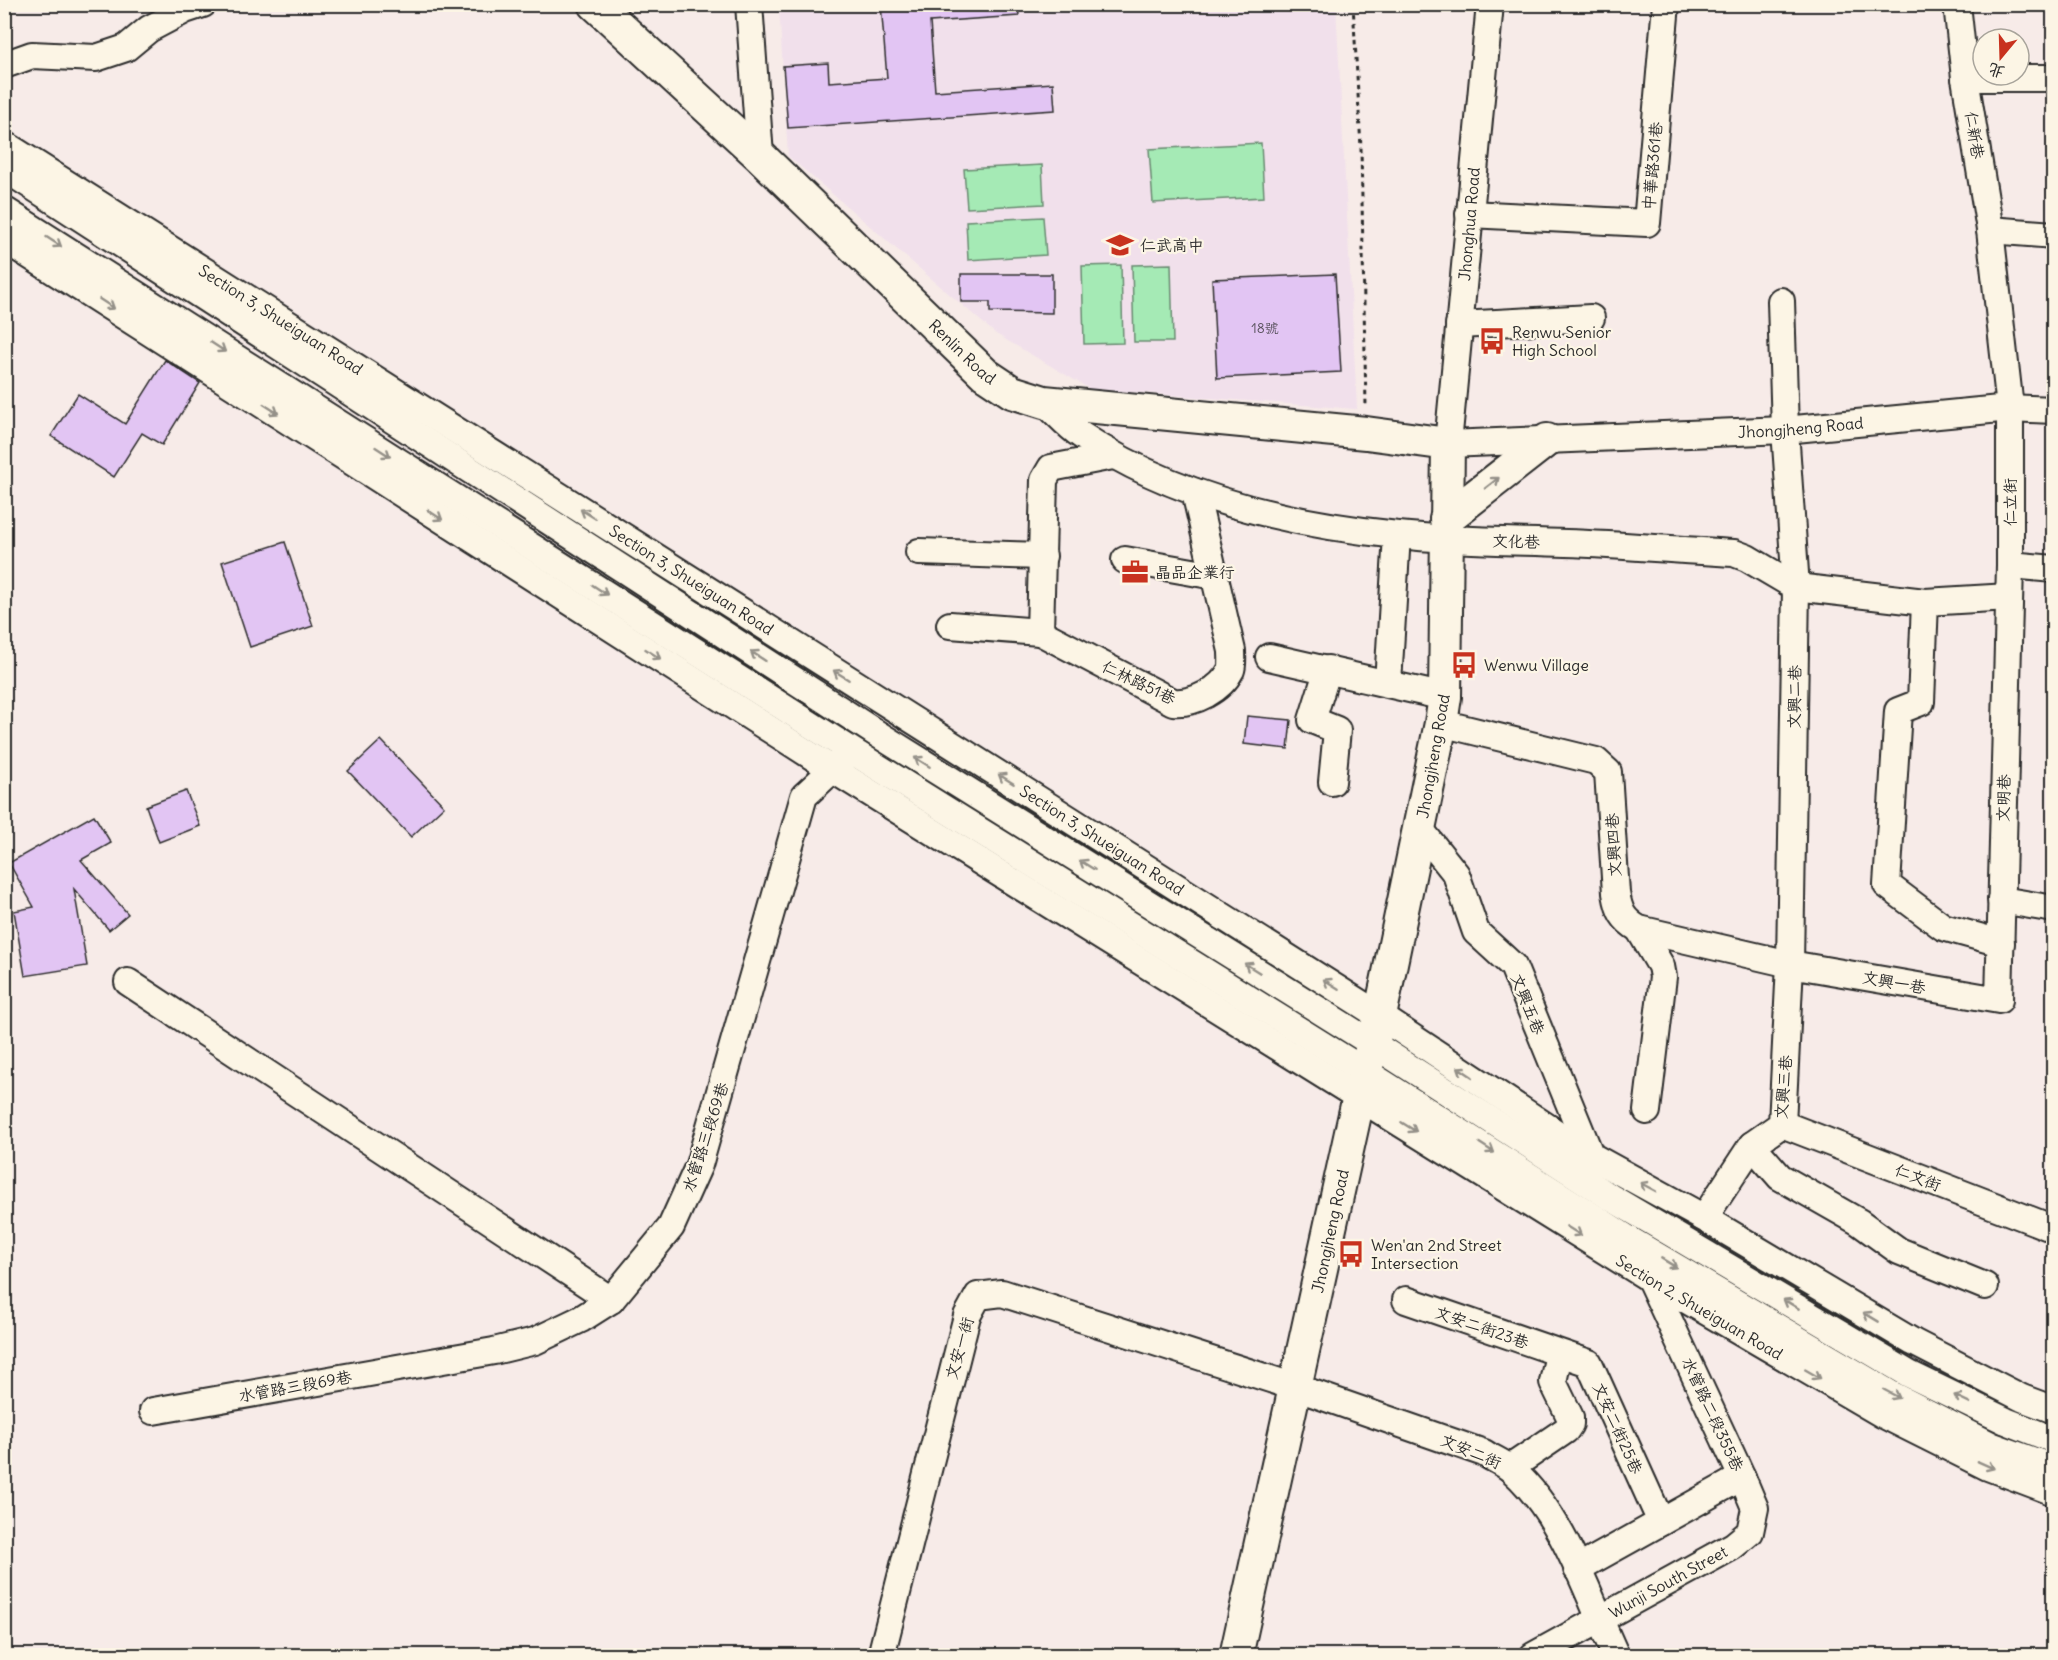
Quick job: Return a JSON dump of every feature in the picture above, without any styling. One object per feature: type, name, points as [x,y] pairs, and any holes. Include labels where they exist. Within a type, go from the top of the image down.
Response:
[{"type":"main road","name":"Renlin Road","points":[[595,4],[760,156],[985,374],[1012,392],[1044,402],[1366,433],[1448,444]]},
{"type":"main road","points":[[1446,529],[1547,440]]},
{"type":"main road","name":"Jhongjheng Road","points":[[1236,1656],[1370,1057],[1443,710],[1448,444]]},
{"type":"street","points":[[4,65],[32,55],[96,58],[126,48],[149,29],[184,10],[203,4]]},
{"type":"street","points":[[749,4],[760,156]]},
{"type":"street","name":"Jhonghua Road","points":[[1448,444],[1490,4]]},
{"type":"street","name":"中華路361巷","points":[[1469,214],[1647,223],[1666,4]]},
{"type":"street","name":"仁新巷","points":[[1957,4],[1965,78],[1990,230],[2010,408]]},
{"type":"street","points":[[1965,78],[2054,78]]},
{"type":"street","name":"Section 3, Shueiguan Road","points":[[4,144],[1370,1057]]},
{"type":"street","name":"Section 3, Shueiguan Road","points":[[4,168],[876,733],[1370,1057]]},
{"type":"street","points":[[4,210],[852,751],[1909,1374],[2006,1421],[2054,1440]]},
{"type":"street","points":[[1990,230],[2054,235]]},
{"type":"street","points":[[4,239],[832,769],[1370,1057],[1591,1156],[1704,1218],[1913,1342],[2022,1398],[2054,1410]]},
{"type":"street","name":"文興二巷","points":[[1781,301],[1785,430],[1796,587],[1790,964]]},
{"type":"street","points":[[1459,325],[1591,318]]},
{"type":"street","name":"文化巷","points":[[1044,402],[1079,434],[1113,456],[1195,492],[1248,510],[1283,518],[1397,535],[1446,529],[1584,544],[1734,554],[1747,558],[1796,587],[1925,602],[2009,597]]},
{"type":"street","name":"Jhongjheng Road","points":[[1448,444],[1785,430],[2010,408],[2054,410]]},
{"type":"street","name":"仁立街","points":[[2009,597],[2010,408]]},
{"type":"street","points":[[1041,632],[1044,480],[1046,474],[1051,468],[1113,456]]},
{"type":"street","name":"仁林路51巷","points":[[950,625],[1041,632],[1173,702],[1185,703],[1199,698],[1221,684],[1232,669],[1232,651],[1195,492]]},
{"type":"street","points":[[1388,683],[1397,535]]},
{"type":"street","points":[[918,552],[1043,556]]},
{"type":"street","points":[[1125,560],[1215,576]]},
{"type":"street","points":[[2010,565],[2054,569]]},
{"type":"street","name":"文明巷","points":[[1999,1000],[2009,597]]},
{"type":"street","points":[[1925,602],[1921,702],[1898,711],[1887,885],[1943,927],[2001,943]]},
{"type":"street","name":"文興四巷","points":[[1269,657],[1388,683],[1443,710],[1596,761],[1608,772],[1615,884],[1619,911],[1627,922],[1639,929],[1661,966],[1663,977],[1647,1111]]},
{"type":"street","points":[[1328,669],[1312,720],[1337,730],[1332,782]]},
{"type":"street","name":"水管路三段69巷","points":[[153,1412],[504,1349],[535,1341],[581,1319],[611,1300],[671,1227],[699,1164],[804,796],[852,751],[876,733]]},
{"type":"street","name":"文興五巷","points":[[1420,828],[1456,874],[1476,932],[1513,966],[1591,1156],[1630,1240]]},
{"type":"street","points":[[2001,900],[2054,909]]},
{"type":"street","points":[[1639,929],[1790,964]]},
{"type":"street","name":"文興一巷","points":[[1790,964],[1999,1000]]},
{"type":"street","name":"文興三巷","points":[[1704,1218],[1752,1145],[1782,1124],[1790,964]]},
{"type":"street","points":[[128,982],[611,1300]]},
{"type":"street","name":"Section 2, Shueiguan Road","points":[[1370,1057],[1630,1240],[1889,1393],[1993,1446],[2054,1468]]},
{"type":"street","name":"Section 2, Shueiguan Road","points":[[1370,1057],[1649,1278],[1882,1414],[1988,1467],[2054,1492]]},
{"type":"street","name":"仁文街","points":[[1782,1124],[2054,1229]]},
{"type":"street","points":[[1752,1145],[1780,1177],[1859,1222],[1899,1251],[1985,1286]]},
{"type":"street","name":"水管路二段355巷","points":[[1577,1569],[1742,1478],[1630,1240]]},
{"type":"street","name":"文安一街","points":[[881,1656],[966,1316],[978,1296],[1002,1293],[1295,1387]]},
{"type":"street","name":"文安二街23巷","points":[[1406,1300],[1559,1354]]},
{"type":"street","points":[[1510,1468],[1566,1430],[1570,1424],[1570,1418],[1553,1382],[1559,1354]]},
{"type":"street","name":"文安二街25巷","points":[[1559,1354],[1588,1363],[1661,1522]]},
{"type":"street","name":"文安二街","points":[[1295,1387],[1484,1454],[1510,1468],[1531,1488],[1553,1519],[1616,1656]]},
{"type":"street","name":"Wunji South Street","points":[[1533,1656],[1733,1546],[1750,1532],[1755,1508],[1742,1478]]},
{"type":"path","points":[[1353,4],[1361,148],[1366,433]]},
{"type":"shaded area","name":"仁武高中","points":[[779,5],[1336,5],[1357,409],[1090,389],[996,334],[788,156]]},
{"type":"green space","points":[[1261,143],[1264,197],[1153,203],[1149,149]]},
{"type":"green space","points":[[1042,165],[1044,204],[967,208],[964,169]]},
{"type":"green space","points":[[1043,217],[1046,255],[968,260],[966,221]]},
{"type":"green space","points":[[1171,264],[1173,342],[1134,342],[1132,265]]},
{"type":"green space","points":[[1121,265],[1123,343],[1084,344],[1082,266]]},
{"type":"building","points":[[881,4],[1018,4],[1019,16],[930,22],[935,91],[1053,83],[1055,110],[788,128],[783,66],[828,63],[829,82],[887,78]]},
{"type":"building","points":[[961,274],[1052,274],[1052,313],[990,312],[990,302],[961,302]]},
{"type":"building","points":[[1335,274],[1341,372],[1217,378],[1212,279]]},
{"type":"building","points":[[165,360],[200,383],[162,445],[142,433],[114,477],[51,436],[78,394],[125,424]]},
{"type":"building","points":[[285,542],[313,626],[250,647],[222,562]]},
{"type":"building","points":[[1247,716],[1291,720],[1288,749],[1244,744]]},
{"type":"building","points":[[381,740],[444,806],[411,837],[348,771]]},
{"type":"building","points":[[186,791],[200,826],[159,842],[146,806]]},
{"type":"building","points":[[94,815],[111,843],[81,860],[128,914],[109,930],[74,889],[87,966],[25,976],[14,911],[34,907],[9,863]]},
{"type":"place","name":"仁武高中","points":[[1120,245]]},
{"type":"place","name":"Renwu Senior High School","points":[[1492,341]]},
{"type":"place","name":"晶品企業行","points":[[1135,572]]},
{"type":"place","name":"Wenwu Village","points":[[1464,665]]},
{"type":"place","name":"Wen'an 2nd Street Intersection","points":[[1351,1254]]}]
